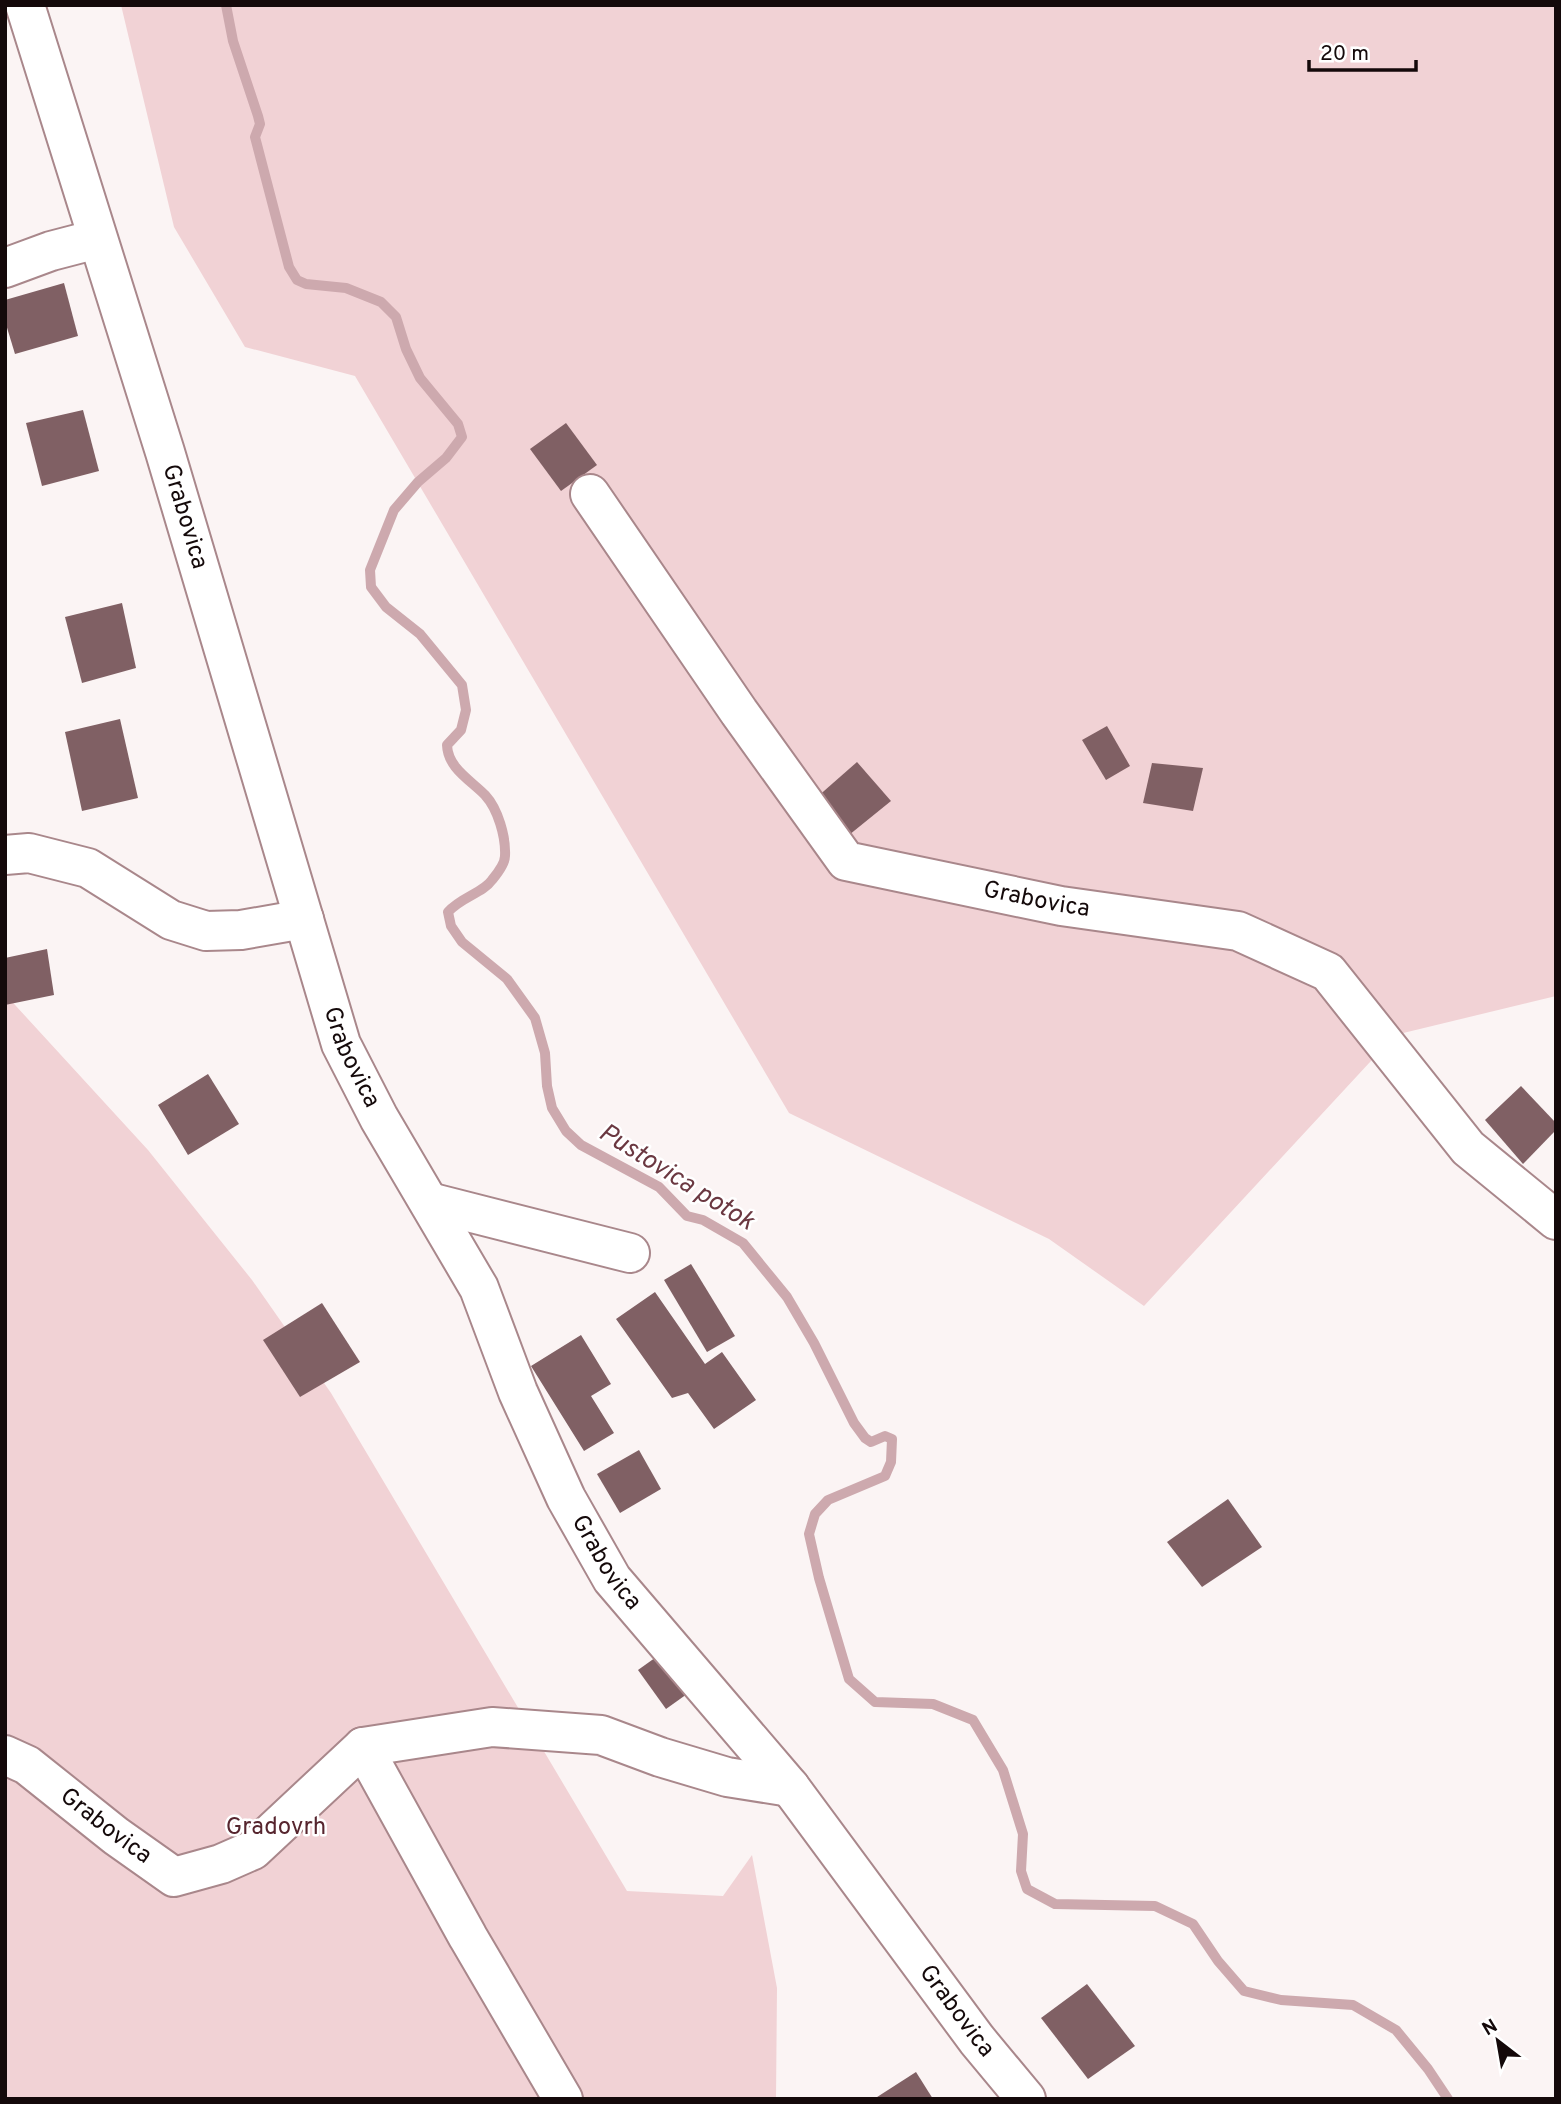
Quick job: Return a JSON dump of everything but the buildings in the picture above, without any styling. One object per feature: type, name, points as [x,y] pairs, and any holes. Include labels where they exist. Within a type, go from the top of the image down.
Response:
[{"type":"street","name":"Grabovica","points":[[25,5],[165,452],[341,1044],[379,1118],[479,1288],[518,1392],[566,1498],[612,1579],[790,1787],[977,2040],[1026,2099]]},
{"type":"street","points":[[5,268],[51,251],[97,239]]},
{"type":"street","name":"Grabovica","points":[[590,494],[739,712],[846,861],[1062,906],[1238,930],[1328,972],[1468,1148],[1556,1220]]},
{"type":"street","points":[[5,855],[29,853],[88,868],[171,920],[206,931],[241,930],[304,919]]},
{"type":"street","points":[[429,1202],[630,1253]]},
{"type":"street","points":[[563,2099],[468,1937],[363,1747],[492,1727],[601,1735],[660,1757],[727,1777],[790,1787]]},
{"type":"street","name":"Grabovica","points":[[5,1755],[27,1765],[116,1836],[174,1877],[221,1864],[253,1850],[363,1747]]},
{"type":"green space","points":[[121,5],[1556,5],[1556,996],[1395,1035],[1144,1306],[1049,1239],[789,1113],[355,376],[245,347],[174,227]]},
{"type":"green space","name":"Gradovrh","points":[[5,994],[148,1150],[252,1280],[331,1393],[627,1891],[723,1896],[752,1855],[777,1988],[776,2099],[5,2099]]},
{"type":"waterway","name":"Pustovica potok","points":[[226,5],[233,41],[260,124],[255,137],[289,267],[297,280],[306,284],[346,288],[381,302],[396,317],[406,349],[420,378],[458,424],[462,437],[446,458],[418,482],[394,510],[370,570],[371,587],[386,607],[420,634],[462,685],[466,710],[461,730],[447,745],[448,753],[455,767],[490,801],[503,832],[505,859],[502,866],[488,884],[448,912],[451,926],[462,942],[507,979],[535,1018],[545,1053],[547,1086],[552,1108],[566,1131],[581,1145],[659,1187],[687,1216],[703,1220],[743,1243],[787,1297],[814,1343],[854,1423],[865,1438],[871,1442],[885,1436],[892,1439],[891,1462],[885,1476],[828,1500],[815,1514],[809,1534],[849,1679],[875,1702],[933,1704],[973,1720],[1003,1770],[1023,1834],[1021,1871],[1027,1889],[1055,1904],[1155,1906],[1193,1924],[1218,1961],[1244,1991],[1281,2000],[1353,2005],[1396,2030],[1448,2099]]}]
